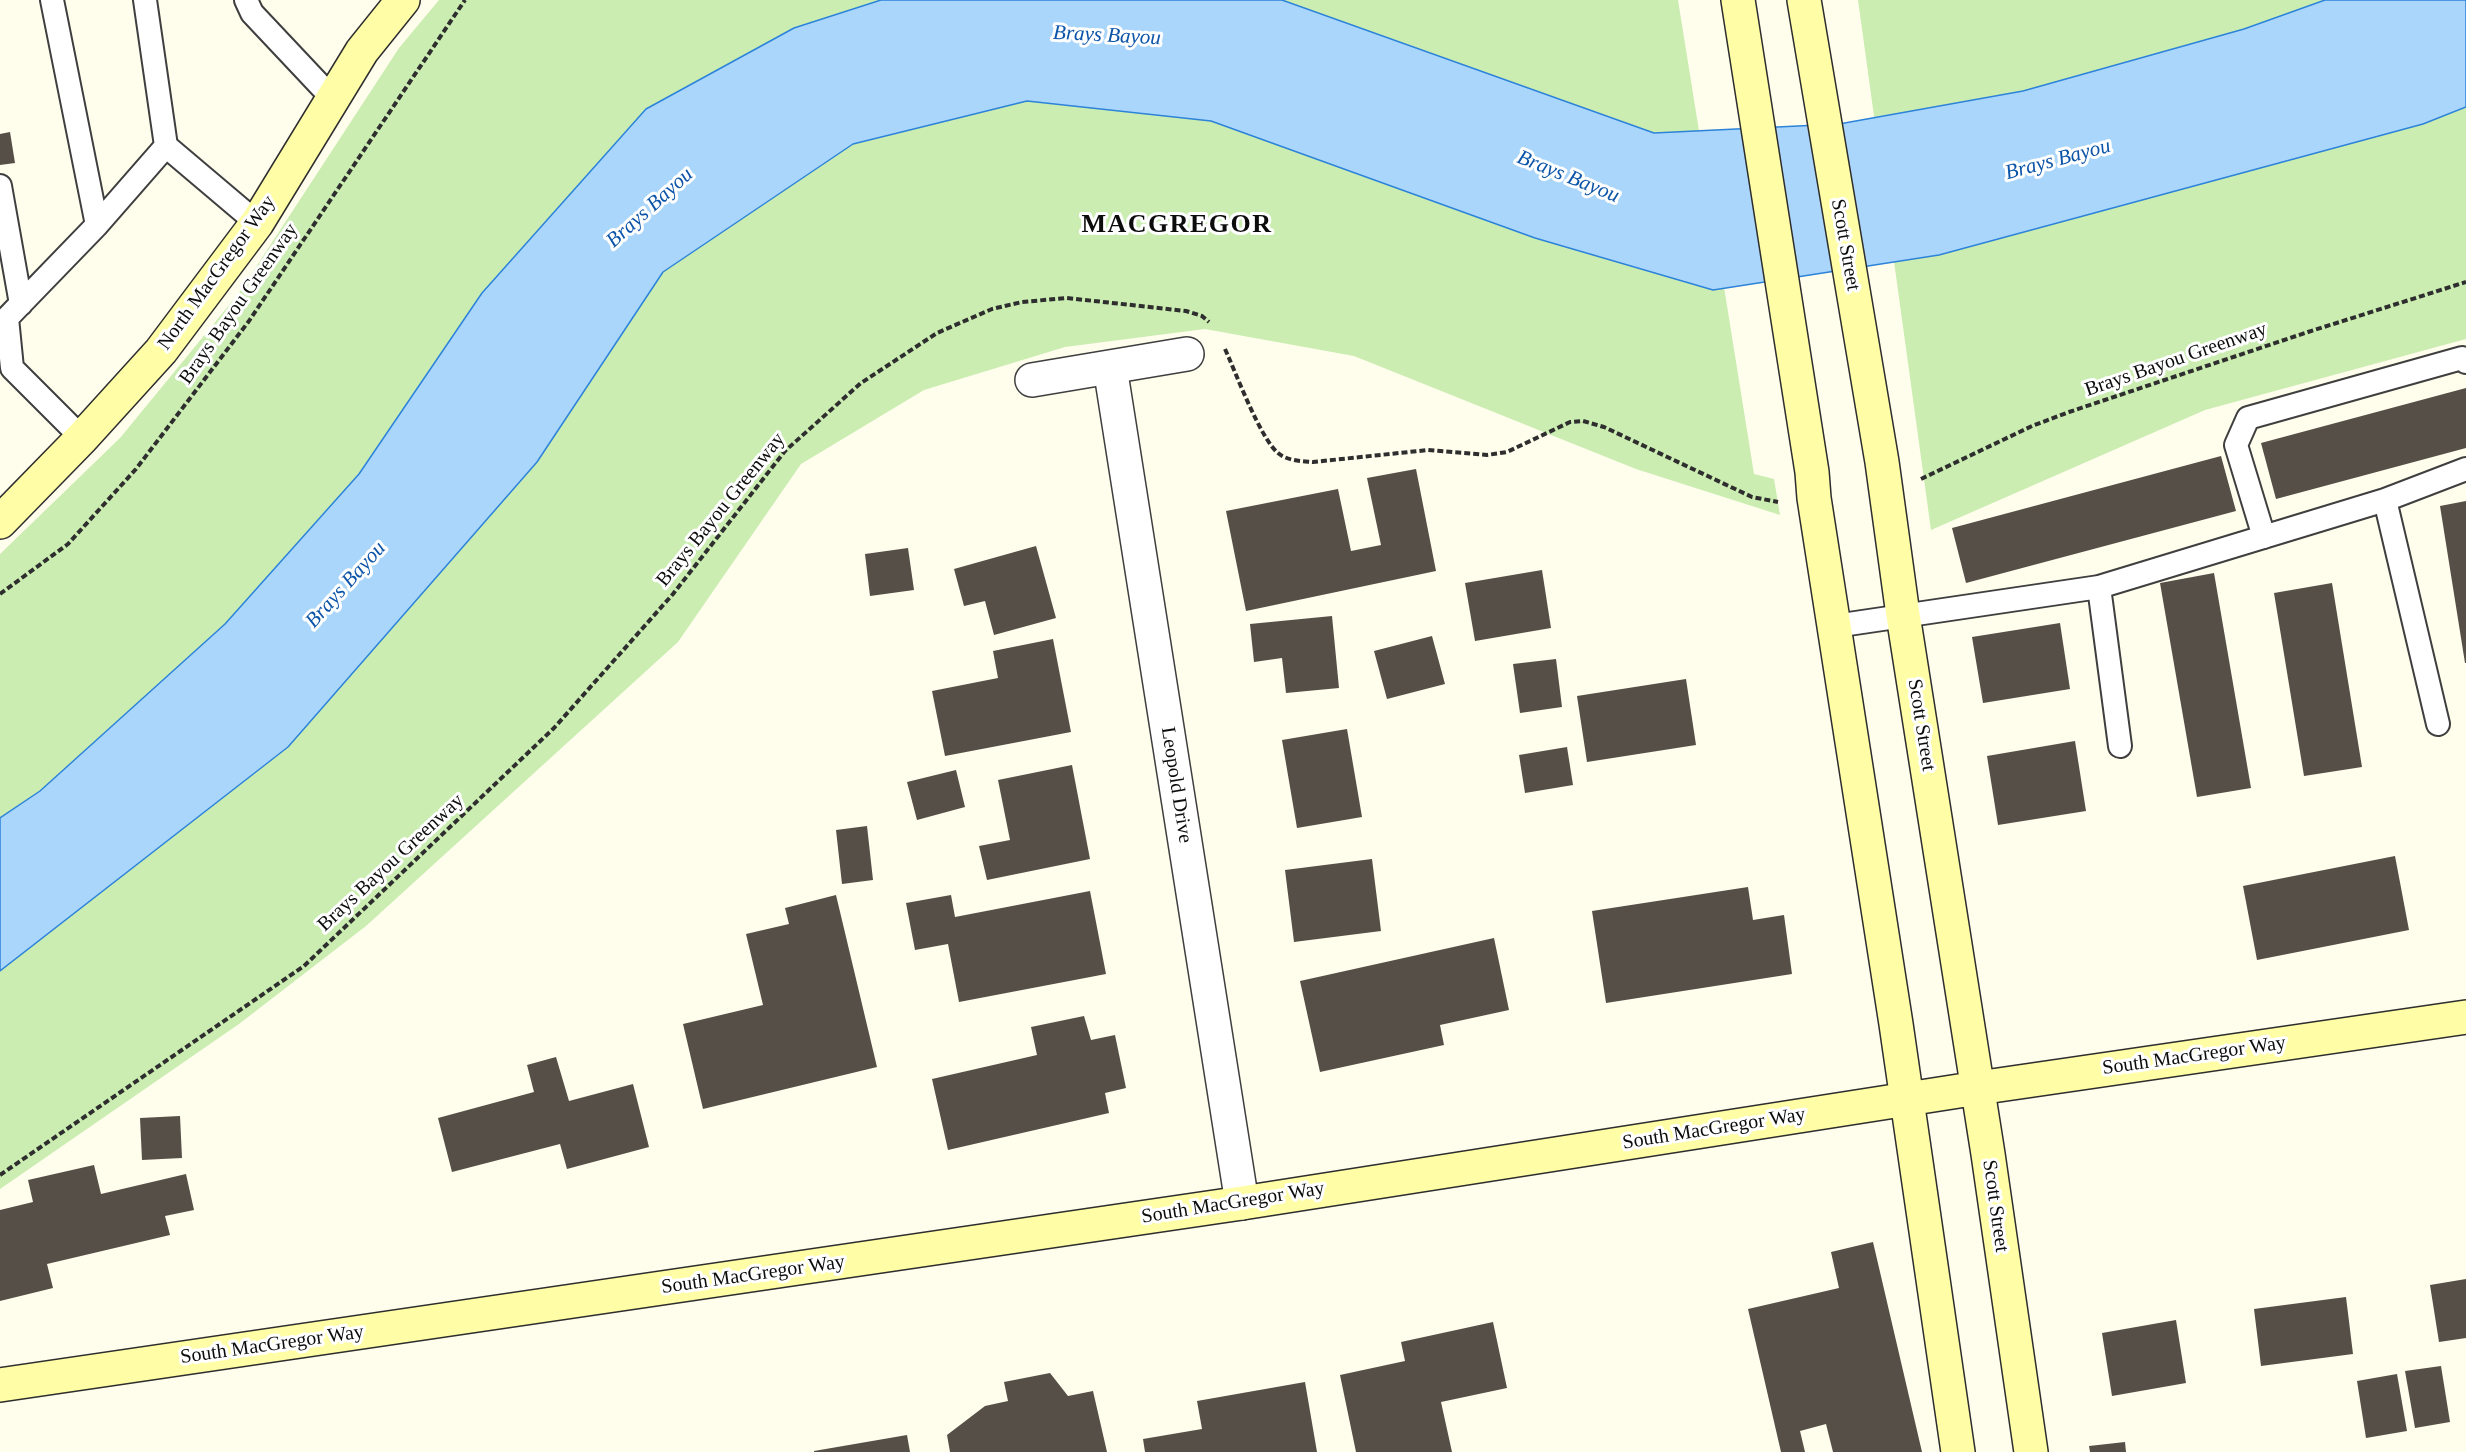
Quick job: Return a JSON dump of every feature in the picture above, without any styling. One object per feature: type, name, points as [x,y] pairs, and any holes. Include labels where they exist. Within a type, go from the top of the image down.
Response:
[{"type":"main road","points":[[1738,0],[1812,472],[1814,498],[1958,1452]]},
{"type":"main road","name":"Scott Street","points":[[1804,0],[1882,462],[2031,1452]]},
{"type":"main road","name":"North MacGregor Way","points":[[0,522],[82,438],[161,351],[257,223],[392,4]]},
{"type":"main road","name":"South MacGregor Way","points":[[0,1385],[1242,1203],[1978,1088],[2466,1017]]},
{"type":"street","points":[[1032,380],[1187,354]]},
{"type":"street","name":"Leopold Drive","points":[[1110,367],[1242,1203]]},
{"type":"lane","points":[[52,0],[97,225]]},
{"type":"lane","points":[[145,0],[166,146],[257,223]]},
{"type":"lane","points":[[246,0],[252,13],[333,99]]},
{"type":"lane","points":[[82,438],[6,369],[7,318],[97,225],[166,146]]},
{"type":"lane","points":[[0,186],[21,304]]},
{"type":"lane","points":[[2264,537],[2236,445],[2248,418],[2464,360]]},
{"type":"lane","points":[[1835,626],[2099,587],[2385,500],[2466,469]]},
{"type":"lane","points":[[2385,500],[2438,724]]},
{"type":"lane","points":[[2099,587],[2120,746]]},
{"type":"path","name":"Brays Bayou Greenway","points":[[0,594],[68,544],[136,469],[249,321],[465,0]]},
{"type":"path","name":"Brays Bayou Greenway","points":[[1911,483],[2032,426],[2068,412],[2307,332],[2466,282]]},
{"type":"path","name":"Brays Bayou Greenway","points":[[0,1176],[304,966],[554,728],[673,594],[784,452],[861,383],[938,333],[992,309],[1022,302],[1067,298],[1174,310],[1202,316],[1214,325]]},
{"type":"path","points":[[1222,342],[1267,440],[1279,454],[1296,460],[1313,462],[1428,450],[1487,455],[1508,452],[1570,422],[1583,421],[1604,427],[1752,496],[1784,503]]},
{"type":"green space","points":[[439,0],[1678,0],[1754,474],[1774,479],[1780,515],[1636,469],[1354,356],[1205,329],[1065,347],[924,390],[801,464],[678,642],[366,926],[239,1024],[0,1189],[0,554],[120,438],[239,293],[399,48]]},
{"type":"green space","points":[[1858,0],[2466,0],[2466,339],[2205,410],[1931,530]]},
{"type":"water","name":"Brays Bayou","points":[[881,0],[1282,0],[1654,133],[1839,124],[2023,91],[2244,29],[2325,0],[2466,0],[2466,107],[2423,124],[1939,255],[1713,290],[1535,238],[1211,121],[1027,101],[853,144],[663,272],[537,462],[288,747],[0,971],[0,818],[40,791],[225,624],[359,474],[482,293],[646,109],[794,28]]},
{"type":"building","points":[[10,132],[15,163],[0,165],[0,134]]},
{"type":"building","points":[[2466,388],[2466,448],[2276,499],[2261,443]]},
{"type":"building","points":[[2221,456],[2236,511],[1966,583],[1952,528]]},
{"type":"building","points":[[1416,469],[1436,571],[1246,611],[1226,511],[1338,489],[1351,551],[1381,545],[1367,478]]},
{"type":"building","points":[[2466,501],[2466,663],[2465,663],[2440,506]]},
{"type":"building","points":[[1036,546],[1056,618],[994,635],[985,601],[964,606],[954,569]]},
{"type":"building","points":[[908,548],[914,590],[870,596],[865,554]]},
{"type":"building","points":[[1542,570],[1551,628],[1475,641],[1465,583]]},
{"type":"building","points":[[2214,573],[2251,788],[2197,797],[2160,583]]},
{"type":"building","points":[[2332,583],[2362,767],[2304,776],[2274,593]]},
{"type":"building","points":[[1332,616],[1339,688],[1286,693],[1282,658],[1254,662],[1250,624]]},
{"type":"building","points":[[2060,623],[2070,689],[1983,703],[1972,637]]},
{"type":"building","points":[[1432,636],[1445,684],[1387,699],[1374,651]]},
{"type":"building","points":[[1053,639],[1071,732],[945,756],[932,691],[998,678],[993,651]]},
{"type":"building","points":[[1556,659],[1562,707],[1520,713],[1513,664]]},
{"type":"building","points":[[1686,679],[1696,745],[1587,762],[1577,696]]},
{"type":"building","points":[[1347,729],[1362,817],[1297,828],[1282,740]]},
{"type":"building","points":[[2075,741],[2086,811],[1998,825],[1987,756]]},
{"type":"building","points":[[1567,747],[1573,785],[1525,793],[1519,755]]},
{"type":"building","points":[[1072,765],[1090,859],[987,880],[979,846],[1010,840],[998,780]]},
{"type":"building","points":[[956,770],[965,807],[917,820],[907,782]]},
{"type":"building","points":[[867,826],[873,880],[842,884],[836,830]]},
{"type":"building","points":[[2395,856],[2409,930],[2257,960],[2243,886]]},
{"type":"building","points":[[1372,859],[1381,931],[1294,942],[1285,870]]},
{"type":"building","points":[[1748,887],[1753,920],[1784,915],[1792,974],[1606,1003],[1592,911]]},
{"type":"building","points":[[1090,891],[1106,974],[959,1002],[948,944],[915,950],[906,903],[951,895],[955,917]]},
{"type":"building","points":[[836,895],[877,1067],[703,1109],[683,1024],[763,1005],[746,934],[789,924],[785,908]]},
{"type":"building","points":[[1494,938],[1509,1010],[1440,1025],[1444,1045],[1320,1072],[1300,981]]},
{"type":"building","points":[[1084,1016],[1091,1040],[1115,1035],[1126,1088],[1105,1093],[1109,1113],[948,1150],[932,1079],[1037,1055],[1031,1027]]},
{"type":"building","points":[[556,1057],[569,1101],[633,1084],[649,1147],[567,1169],[560,1144],[452,1172],[438,1118],[534,1092],[527,1065]]},
{"type":"building","points":[[180,1116],[182,1158],[142,1160],[140,1118]]},
{"type":"building","points":[[94,1165],[101,1194],[186,1174],[194,1210],[165,1216],[170,1235],[47,1264],[53,1288],[0,1301],[0,1210],[33,1202],[28,1180]]},
{"type":"building","points":[[1873,1242],[1922,1452],[1833,1452],[1826,1424],[1800,1431],[1805,1452],[1781,1452],[1748,1309],[1839,1288],[1831,1252]]},
{"type":"building","points":[[2466,1279],[2466,1338],[2439,1342],[2430,1285]]},
{"type":"building","points":[[2346,1297],[2353,1354],[2261,1366],[2254,1309]]},
{"type":"building","points":[[2176,1320],[2186,1383],[2112,1396],[2102,1333]]},
{"type":"building","points":[[1493,1322],[1507,1388],[1441,1402],[1452,1452],[1356,1452],[1340,1375],[1405,1361],[1401,1342]]},
{"type":"building","points":[[2441,1366],[2450,1422],[2415,1428],[2405,1371]]},
{"type":"building","points":[[1050,1373],[1068,1396],[1093,1391],[1107,1452],[950,1452],[947,1435],[985,1406],[1008,1401],[1004,1382]]},
{"type":"building","points":[[2397,1374],[2407,1431],[2366,1438],[2357,1381]]},
{"type":"building","points":[[1305,1382],[1317,1452],[1145,1452],[1143,1439],[1202,1429],[1197,1401]]},
{"type":"building","points":[[907,1435],[910,1452],[814,1452],[814,1451]]},
{"type":"building","points":[[2125,1442],[2126,1452],[2090,1452],[2089,1446]]},
{"type":"district","name":"MACGREGOR","points":[[1177,225]]}]
